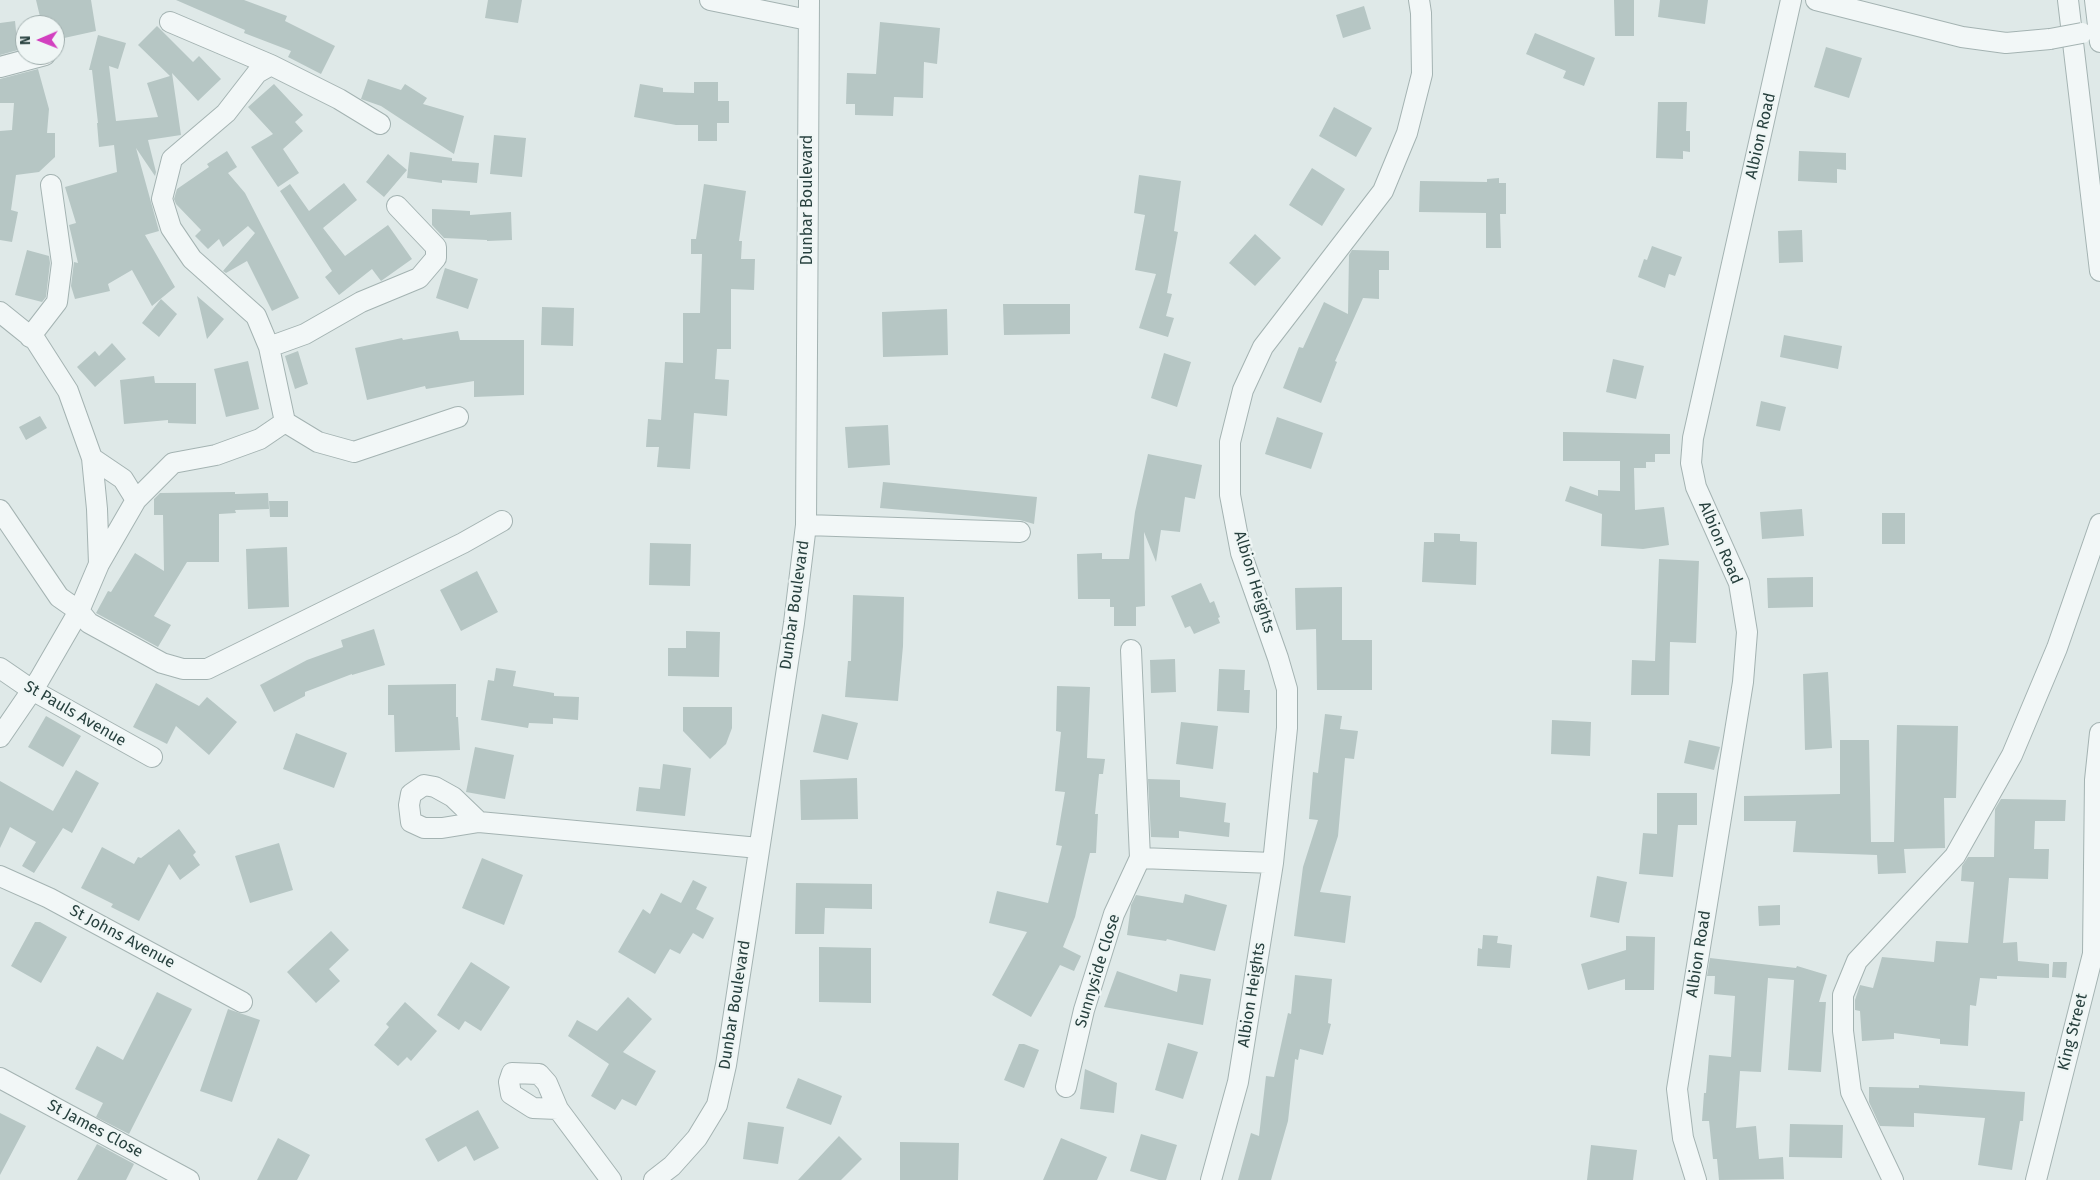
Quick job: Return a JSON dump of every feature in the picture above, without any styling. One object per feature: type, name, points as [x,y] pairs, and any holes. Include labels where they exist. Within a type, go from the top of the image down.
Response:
[{"type":"street","points":[[710,0],[809,10]]},
{"type":"street","name":"Albion Heights","points":[[1211,1180],[1238,1082],[1273,863],[1287,728],[1287,689],[1241,553],[1230,495],[1230,442],[1243,390],[1262,347],[1383,191],[1407,133],[1422,74],[1419,0]]},
{"type":"street","name":"Albion Road","points":[[1696,1180],[1683,1138],[1677,1089],[1743,682],[1747,632],[1739,583],[1696,487],[1691,463],[1693,438],[1791,0]]},
{"type":"street","points":[[1816,0],[1962,37],[2006,43],[2093,33],[2095,0]]},
{"type":"street","points":[[2068,0],[2100,272]]},
{"type":"street","name":"Dunbar Boulevard","points":[[654,1180],[672,1166],[697,1138],[717,1105],[726,1065],[794,623],[806,525],[809,10]]},
{"type":"street","points":[[170,22],[271,65],[339,99],[380,124]]},
{"type":"street","points":[[0,67],[15,63]]},
{"type":"street","points":[[271,65],[257,73],[226,113],[172,159],[162,199],[171,228],[192,260],[256,316],[269,346],[285,422],[318,442],[354,452],[458,417]]},
{"type":"street","points":[[30,337],[57,302],[62,263],[51,184]]},
{"type":"street","points":[[269,346],[304,334],[361,302],[419,278],[436,258],[436,247],[397,206]]},
{"type":"street","points":[[0,312],[36,341],[68,392],[92,458],[97,509],[98,564]]},
{"type":"street","points":[[0,737],[32,690],[79,611],[98,564],[136,500],[172,463],[216,455],[260,439],[285,422]]},
{"type":"street","points":[[92,458],[123,480],[136,500]]},
{"type":"street","points":[[0,510],[59,597],[79,611],[89,623],[162,663],[183,669],[207,668],[463,544],[502,521]]},
{"type":"street","points":[[1893,1180],[1851,1092],[1843,1031],[1843,996],[1857,961],[1955,856],[2012,755],[2057,648],[2100,524]]},
{"type":"street","points":[[806,525],[1020,532]]},
{"type":"street","name":"Sunnyside Close","points":[[1066,1087],[1084,1010],[1114,914],[1140,858],[1132,650]]},
{"type":"street","name":"St Pauls Avenue","points":[[0,668],[32,690],[152,757]]},
{"type":"street","name":"King Street","points":[[2036,1180],[2096,956],[2096,780],[2100,733]]},
{"type":"street","points":[[479,822],[759,848]]},
{"type":"street","points":[[1140,858],[1273,863]]},
{"type":"street","name":"St Johns Avenue","points":[[0,876],[49,898],[242,1002]]},
{"type":"street","name":"St James Close","points":[[0,1078],[189,1180]]},
{"type":"street","points":[[558,1109],[611,1180]]},
{"type":"building","points":[[36,0],[91,0],[96,31],[65,38],[65,15],[40,15]]},
{"type":"building","points":[[176,0],[244,0],[287,16],[285,21],[335,46],[321,74],[288,57],[291,51],[244,33],[245,30]]},
{"type":"building","points":[[488,0],[522,0],[518,23],[485,18]]},
{"type":"building","points":[[1614,0],[1634,0],[1634,36],[1615,36]]},
{"type":"building","points":[[1660,0],[1708,0],[1705,24],[1658,17]]},
{"type":"building","points":[[1364,6],[1371,29],[1343,38],[1336,15]]},
{"type":"building","points":[[15,21],[15,51],[0,55],[0,23]]},
{"type":"building","points":[[880,22],[940,28],[937,64],[924,62],[923,98],[894,97],[893,116],[855,115],[855,104],[846,104],[847,73],[876,74]]},
{"type":"building","points":[[157,26],[193,62],[199,56],[221,79],[198,101],[172,73],[181,135],[148,140],[156,172],[155,176],[136,148],[159,231],[145,235],[175,287],[152,306],[132,270],[108,284],[110,291],[75,299],[71,286],[74,262],[78,263],[69,225],[76,223],[65,187],[117,172],[114,145],[99,147],[92,70],[89,70],[98,35],[126,43],[118,69],[109,66],[116,121],[158,117],[147,83],[170,76],[138,45]]},
{"type":"building","points":[[1535,33],[1595,58],[1584,86],[1563,78],[1566,71],[1526,54]]},
{"type":"building","points":[[1826,47],[1862,58],[1849,98],[1814,87]]},
{"type":"building","points":[[38,69],[49,109],[47,133],[55,133],[55,157],[39,172],[16,175],[11,210],[18,212],[12,242],[0,240],[0,131],[12,130],[14,103],[0,103],[0,79]]},
{"type":"building","points":[[368,79],[401,90],[405,84],[427,98],[423,104],[464,116],[454,154],[381,106],[361,99]]},
{"type":"building","points":[[694,82],[718,82],[718,101],[729,101],[729,123],[717,123],[717,141],[698,141],[698,125],[676,125],[634,117],[640,84],[663,88],[663,92],[694,93]]},
{"type":"building","points":[[274,84],[303,115],[295,122],[303,131],[283,149],[299,173],[278,187],[251,147],[273,134],[248,107]]},
{"type":"building","points":[[1658,102],[1687,102],[1686,131],[1690,131],[1690,152],[1683,151],[1683,159],[1656,158]]},
{"type":"building","points":[[1334,107],[1372,128],[1356,157],[1319,136]]},
{"type":"building","points":[[494,135],[526,138],[522,177],[490,174]]},
{"type":"building","points":[[227,151],[237,167],[228,173],[245,193],[299,298],[272,311],[247,261],[226,273],[223,271],[255,233],[248,226],[223,247],[219,239],[208,249],[195,236],[201,230],[176,204],[174,199],[177,189],[209,167],[207,164]]},
{"type":"building","points":[[1799,151],[1846,153],[1846,170],[1837,169],[1837,183],[1798,181]]},
{"type":"building","points":[[410,152],[452,158],[452,161],[479,163],[477,183],[442,180],[442,183],[407,178]]},
{"type":"building","points":[[388,154],[407,170],[384,197],[366,182]]},
{"type":"building","points":[[1312,168],[1345,189],[1322,226],[1289,205]]},
{"type":"building","points":[[1139,175],[1181,181],[1174,231],[1178,232],[1167,293],[1172,294],[1166,316],[1174,318],[1168,337],[1139,328],[1156,274],[1135,270],[1145,215],[1134,213]]},
{"type":"building","points":[[1499,178],[1499,183],[1506,183],[1506,214],[1500,214],[1501,248],[1486,248],[1486,213],[1419,212],[1420,181],[1487,182],[1487,179]]},
{"type":"building","points":[[344,183],[357,200],[323,228],[345,256],[388,225],[412,259],[381,281],[372,269],[339,295],[325,277],[332,271],[280,191],[290,184],[309,211]]},
{"type":"building","points":[[704,184],[746,191],[739,241],[742,241],[741,259],[755,259],[754,290],[731,289],[731,349],[717,349],[715,379],[729,380],[727,416],[694,413],[690,469],[657,467],[659,447],[646,447],[648,419],[661,420],[665,362],[683,363],[683,313],[700,313],[702,254],[691,254],[691,239],[696,239]]},
{"type":"building","points":[[432,209],[470,211],[470,215],[511,212],[512,240],[487,241],[444,238],[432,225]]},
{"type":"building","points":[[1802,230],[1803,262],[1779,263],[1778,231]]},
{"type":"building","points":[[1255,234],[1281,258],[1255,286],[1229,263]]},
{"type":"building","points":[[1652,246],[1682,257],[1675,276],[1669,274],[1665,288],[1638,277],[1644,259],[1647,260]]},
{"type":"building","points":[[27,250],[49,256],[50,263],[46,297],[42,302],[15,295]]},
{"type":"building","points":[[1352,250],[1389,251],[1389,270],[1379,270],[1379,299],[1363,298],[1335,361],[1337,362],[1321,403],[1283,388],[1299,347],[1303,348],[1324,302],[1348,314],[1349,255]]},
{"type":"building","points":[[445,268],[478,279],[468,309],[436,298]]},
{"type":"building","points":[[197,296],[224,319],[207,339]]},
{"type":"building","points":[[161,299],[177,314],[159,337],[142,323]]},
{"type":"building","points":[[1003,304],[1070,304],[1070,334],[1004,335]]},
{"type":"building","points":[[542,307],[574,308],[573,346],[541,345]]},
{"type":"building","points":[[947,309],[948,355],[883,357],[882,312]]},
{"type":"building","points":[[458,331],[460,340],[524,340],[524,395],[474,397],[474,381],[426,389],[425,386],[367,400],[355,348],[402,338],[403,340]]},
{"type":"building","points":[[1784,335],[1842,346],[1838,369],[1780,357]]},
{"type":"building","points":[[112,343],[126,359],[95,387],[77,367],[95,351],[99,356]]},
{"type":"building","points":[[298,351],[308,384],[295,389],[285,356]]},
{"type":"building","points":[[1164,353],[1191,362],[1177,407],[1151,398]]},
{"type":"building","points":[[1613,359],[1644,366],[1636,399],[1606,392]]},
{"type":"building","points":[[248,361],[259,409],[226,417],[214,369]]},
{"type":"building","points":[[154,376],[155,383],[196,383],[196,424],[168,423],[168,420],[124,424],[120,380]]},
{"type":"building","points":[[1761,401],[1786,407],[1780,431],[1756,426]]},
{"type":"building","points":[[40,416],[47,428],[26,440],[19,427]]},
{"type":"building","points":[[1277,417],[1323,433],[1311,469],[1265,454]]},
{"type":"building","points":[[888,425],[890,465],[848,468],[845,427]]},
{"type":"building","points":[[1563,432],[1670,434],[1670,454],[1655,454],[1655,462],[1646,462],[1646,468],[1634,468],[1635,510],[1664,507],[1669,545],[1643,549],[1601,546],[1602,514],[1565,501],[1570,486],[1598,496],[1598,490],[1620,491],[1620,461],[1563,461]]},
{"type":"building","points":[[1148,454],[1202,465],[1195,499],[1185,497],[1180,532],[1161,530],[1156,562],[1144,532],[1145,606],[1136,607],[1136,626],[1114,626],[1114,607],[1110,607],[1110,599],[1078,599],[1077,554],[1102,553],[1102,559],[1129,559],[1135,512]]},
{"type":"building","points":[[883,482],[1037,497],[1034,524],[1020,520],[880,508]]},
{"type":"building","points":[[235,492],[235,494],[268,493],[269,509],[235,510],[236,513],[219,514],[219,562],[187,562],[154,616],[171,625],[158,647],[96,613],[108,591],[111,592],[135,553],[164,571],[163,515],[154,515],[154,499],[160,493]]},
{"type":"building","points":[[269,501],[288,501],[288,517],[270,517]]},
{"type":"building","points":[[1802,509],[1804,536],[1762,539],[1760,512]]},
{"type":"building","points":[[1882,513],[1905,513],[1905,544],[1882,544]]},
{"type":"building","points":[[1434,533],[1460,534],[1460,541],[1477,542],[1476,585],[1422,582],[1424,542],[1434,542]]},
{"type":"building","points":[[650,543],[691,544],[690,586],[649,585]]},
{"type":"building","points":[[287,547],[289,607],[248,609],[246,549]]},
{"type":"building","points":[[1659,559],[1699,561],[1696,643],[1670,642],[1669,695],[1631,695],[1632,660],[1655,661]]},
{"type":"building","points":[[477,571],[498,612],[461,631],[440,590]]},
{"type":"building","points":[[1813,577],[1813,607],[1768,608],[1767,578]]},
{"type":"building","points":[[1201,583],[1210,603],[1214,601],[1220,617],[1218,618],[1220,623],[1194,634],[1190,626],[1185,628],[1171,596]]},
{"type":"building","points":[[1342,587],[1342,640],[1372,640],[1372,690],[1317,690],[1316,629],[1296,630],[1295,588]]},
{"type":"building","points":[[853,595],[904,597],[903,646],[898,701],[845,697],[848,661],[851,661]]},
{"type":"building","points":[[374,629],[385,665],[352,674],[305,692],[305,696],[274,712],[260,685],[307,660],[343,647],[341,640]]},
{"type":"building","points":[[686,631],[720,632],[719,677],[668,676],[668,648],[686,648]]},
{"type":"building","points":[[1175,659],[1176,692],[1151,693],[1150,660]]},
{"type":"building","points":[[496,668],[516,671],[513,686],[554,693],[554,696],[579,697],[578,720],[553,718],[553,724],[529,723],[528,728],[481,720],[488,680],[494,681]]},
{"type":"building","points":[[1219,669],[1245,670],[1244,690],[1250,690],[1249,713],[1217,711]]},
{"type":"building","points":[[1828,672],[1832,748],[1805,750],[1803,674]]},
{"type":"building","points":[[156,683],[199,706],[207,697],[237,722],[209,755],[176,726],[167,744],[133,727]]},
{"type":"building","points":[[456,684],[456,717],[458,717],[460,750],[395,752],[394,715],[388,715],[388,685]]},
{"type":"building","points":[[1057,686],[1090,687],[1087,758],[1105,759],[1103,774],[1099,774],[1095,814],[1098,814],[1096,853],[1090,853],[1075,917],[1063,947],[1081,956],[1074,971],[1060,965],[1031,1017],[992,995],[1027,932],[989,923],[997,891],[1048,903],[1062,846],[1056,845],[1065,792],[1055,791],[1061,732],[1056,731]]},
{"type":"building","points":[[683,707],[732,707],[732,728],[726,744],[710,759],[683,731]]},
{"type":"building","points":[[822,714],[858,723],[848,760],[813,752]]},
{"type":"building","points":[[1325,714],[1342,716],[1340,729],[1358,731],[1354,759],[1345,758],[1338,836],[1320,892],[1351,896],[1345,943],[1294,936],[1303,867],[1318,820],[1309,819],[1313,772],[1318,773]]},
{"type":"building","points":[[46,716],[81,736],[63,767],[28,747]]},
{"type":"building","points":[[1552,720],[1591,722],[1590,756],[1551,754]]},
{"type":"building","points":[[1181,722],[1218,726],[1213,769],[1176,764]]},
{"type":"building","points":[[1897,725],[1958,726],[1956,798],[1944,798],[1945,848],[1904,849],[1906,873],[1878,874],[1877,855],[1793,852],[1796,821],[1744,821],[1744,796],[1840,794],[1840,740],[1869,740],[1871,842],[1894,842]]},
{"type":"building","points":[[296,733],[347,753],[334,788],[283,769]]},
{"type":"building","points":[[1689,740],[1720,747],[1714,770],[1684,763]]},
{"type":"building","points":[[475,747],[514,755],[505,799],[466,792]]},
{"type":"building","points":[[663,764],[691,768],[685,816],[636,811],[639,787],[660,789]]},
{"type":"building","points":[[76,770],[99,783],[72,833],[63,828],[34,873],[22,866],[36,842],[10,827],[0,848],[0,781],[53,811]]},
{"type":"building","points":[[857,778],[858,819],[801,820],[800,780]]},
{"type":"building","points":[[1148,779],[1180,780],[1180,797],[1226,803],[1224,822],[1230,823],[1229,837],[1179,831],[1179,838],[1151,837]]},
{"type":"building","points":[[1657,793],[1697,793],[1697,825],[1678,825],[1673,877],[1639,874],[1643,833],[1657,834]]},
{"type":"building","points":[[2001,799],[2066,800],[2065,821],[2035,821],[2034,849],[2049,849],[2048,879],[2009,878],[2003,943],[2017,942],[2018,961],[2049,964],[2049,978],[1997,976],[1997,979],[1980,978],[1976,1006],[1970,1005],[1968,1046],[1940,1044],[1940,1039],[1894,1033],[1894,1039],[1862,1041],[1860,1011],[1855,1010],[1855,1000],[1860,985],[1873,988],[1882,957],[1934,962],[1936,941],[1968,943],[1974,882],[1961,881],[1962,866],[1968,857],[1994,857],[1995,809]]},
{"type":"building","points":[[179,829],[196,852],[193,855],[200,865],[180,880],[169,864],[139,921],[111,907],[113,904],[81,888],[102,847],[134,864],[138,857],[141,858]]},
{"type":"building","points":[[279,843],[293,890],[250,903],[235,856]]},
{"type":"building","points":[[482,858],[523,875],[504,925],[462,908]]},
{"type":"building","points":[[1597,876],[1627,882],[1619,923],[1590,917]]},
{"type":"building","points":[[693,880],[707,887],[696,909],[714,918],[703,939],[693,933],[680,954],[670,949],[655,974],[618,952],[643,909],[650,914],[661,893],[681,903]]},
{"type":"building","points":[[796,883],[872,884],[872,909],[825,908],[824,934],[795,934]]},
{"type":"building","points":[[1185,894],[1227,905],[1215,951],[1167,939],[1166,941],[1127,935],[1131,905],[1136,895],[1183,903]]},
{"type":"building","points":[[1780,905],[1780,925],[1759,926],[1758,906]]},
{"type":"building","points":[[35,922],[40,922],[67,937],[41,983],[11,966]]},
{"type":"building","points":[[331,931],[349,950],[329,969],[340,981],[316,1003],[287,972]]},
{"type":"building","points":[[1483,935],[1498,936],[1497,943],[1512,945],[1510,968],[1477,966],[1478,948],[1482,949]]},
{"type":"building","points":[[1626,936],[1655,937],[1654,990],[1625,990],[1625,979],[1588,990],[1581,964],[1626,950]]},
{"type":"building","points":[[819,947],[871,948],[871,1003],[819,1002]]},
{"type":"building","points":[[1710,958],[1796,968],[1797,966],[1827,975],[1819,1002],[1826,1002],[1821,1072],[1788,1070],[1794,980],[1768,978],[1761,1072],[1740,1071],[1736,1128],[1756,1126],[1759,1159],[1783,1157],[1784,1179],[1719,1180],[1717,1159],[1713,1159],[1709,1121],[1702,1121],[1704,1093],[1706,1093],[1709,1055],[1731,1057],[1735,996],[1714,994],[1715,976],[1707,976]]},
{"type":"building","points":[[471,962],[510,987],[481,1031],[465,1021],[459,1030],[437,1015]]},
{"type":"building","points":[[2053,962],[2067,962],[2066,978],[2052,977]]},
{"type":"building","points":[[1117,971],[1177,992],[1180,974],[1211,979],[1203,1025],[1104,1007]]},
{"type":"building","points":[[1295,975],[1332,979],[1328,1023],[1331,1024],[1323,1055],[1300,1049],[1298,1060],[1295,1059],[1288,1121],[1271,1180],[1238,1180],[1251,1133],[1259,1136],[1266,1076],[1274,1077],[1288,1013],[1291,1014]]},
{"type":"building","points":[[157,992],[192,1009],[129,1134],[96,1117],[103,1103],[75,1089],[97,1046],[123,1060]]},
{"type":"building","points":[[628,997],[652,1019],[623,1052],[656,1071],[636,1106],[622,1099],[615,1110],[591,1096],[609,1064],[568,1036],[577,1020],[597,1031]]},
{"type":"building","points":[[405,1002],[437,1031],[411,1061],[407,1057],[398,1066],[374,1045],[389,1027],[386,1024]]},
{"type":"building","points":[[228,1009],[260,1020],[232,1102],[200,1091]]},
{"type":"building","points":[[1168,1043],[1198,1052],[1183,1099],[1155,1090]]},
{"type":"building","points":[[1019,1044],[1039,1050],[1024,1088],[1004,1080]]},
{"type":"building","points":[[1085,1069],[1117,1083],[1114,1113],[1080,1109]]},
{"type":"building","points":[[798,1078],[842,1096],[831,1125],[786,1108]]},
{"type":"building","points":[[1919,1085],[2025,1092],[2023,1121],[2020,1121],[2012,1170],[1978,1165],[1985,1118],[1914,1113],[1914,1127],[1880,1126],[1869,1102],[1869,1087],[1919,1088]]},
{"type":"building","points":[[478,1110],[499,1148],[474,1161],[466,1146],[438,1162],[425,1139]]},
{"type":"building","points":[[0,1113],[26,1126],[0,1175]]},
{"type":"building","points":[[748,1122],[784,1127],[778,1164],[743,1159]]},
{"type":"building","points":[[1790,1124],[1843,1125],[1842,1158],[1789,1157]]},
{"type":"building","points":[[1141,1134],[1177,1145],[1166,1180],[1159,1180],[1130,1171]]},
{"type":"building","points":[[839,1136],[862,1159],[841,1180],[798,1180]]},
{"type":"building","points":[[278,1138],[310,1155],[297,1180],[257,1180]]},
{"type":"building","points":[[1061,1138],[1107,1157],[1097,1180],[1043,1180]]},
{"type":"building","points":[[900,1142],[959,1143],[958,1180],[900,1180]]},
{"type":"building","points":[[97,1144],[134,1164],[126,1180],[77,1180]]},
{"type":"building","points":[[1591,1145],[1637,1150],[1633,1180],[1587,1180]]}]
